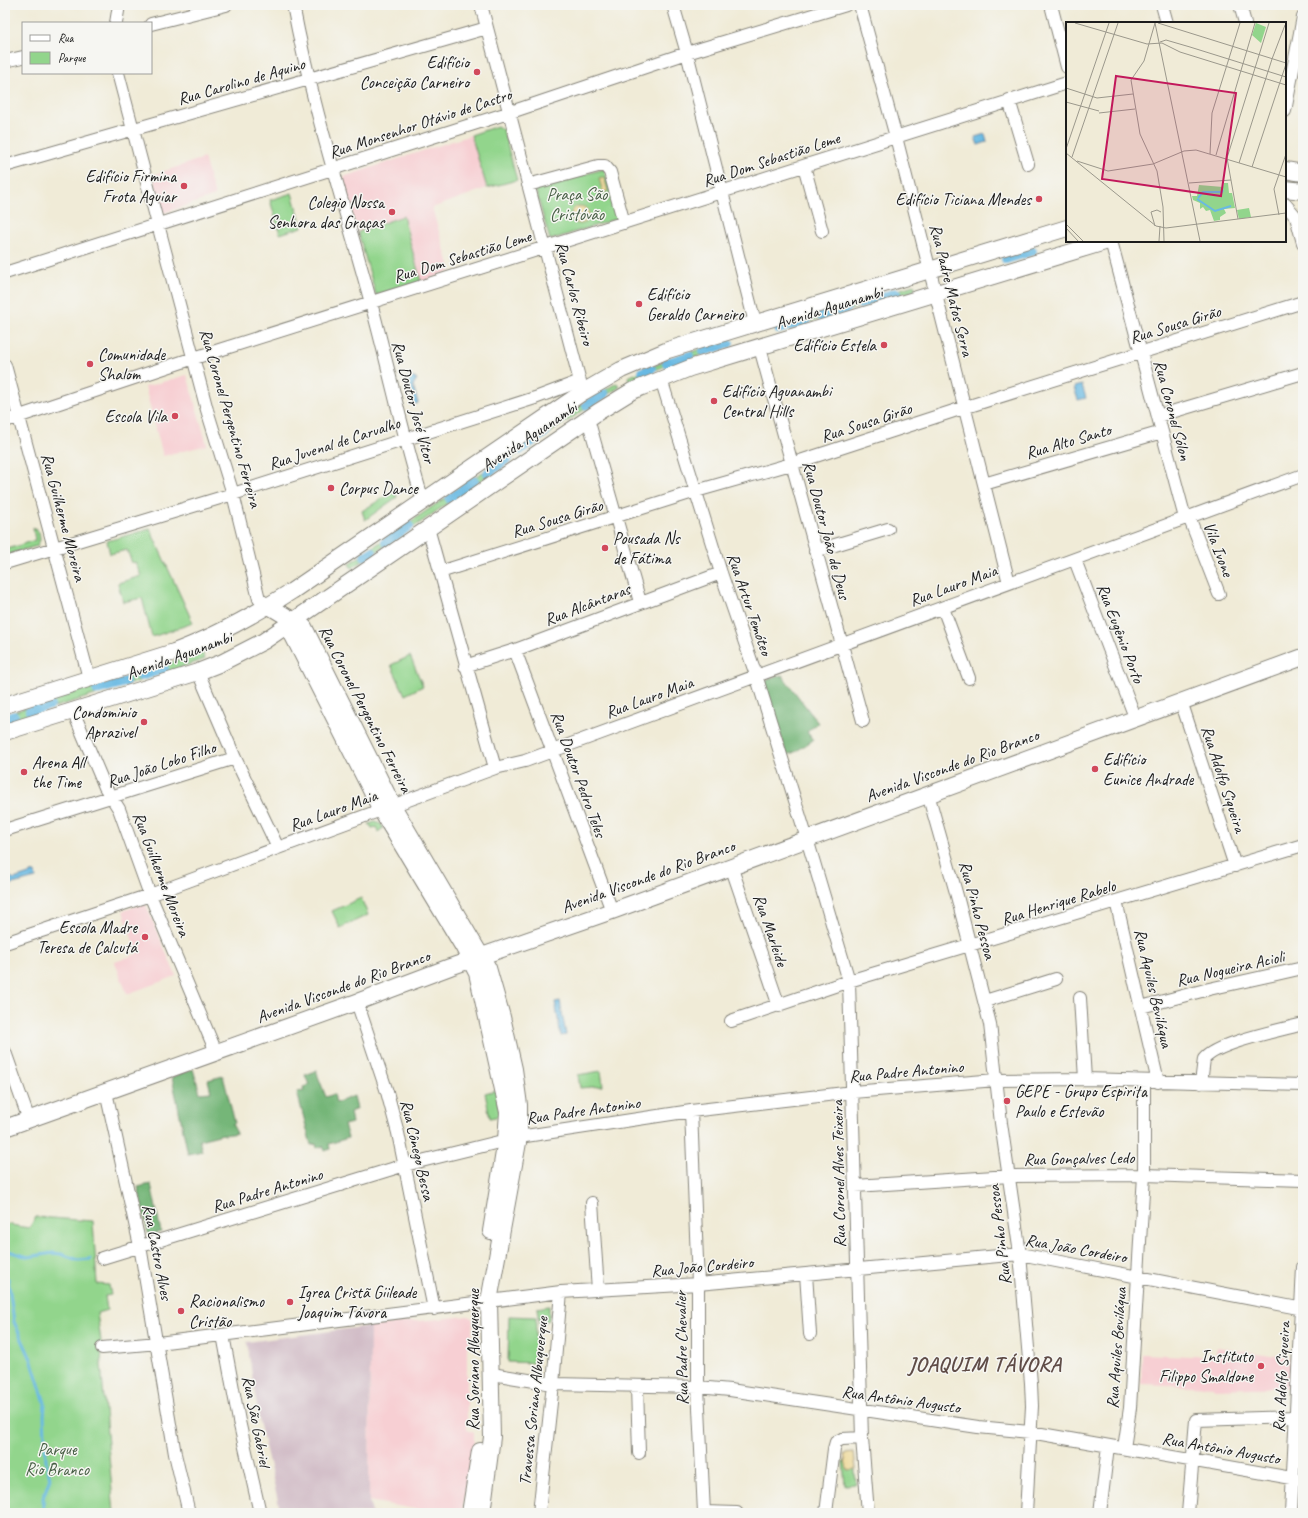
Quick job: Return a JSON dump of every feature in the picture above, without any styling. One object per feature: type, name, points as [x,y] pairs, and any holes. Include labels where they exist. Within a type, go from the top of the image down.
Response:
[{"type":"main road","points":[[1286,189],[1303,191]]},
{"type":"main road","name":"Avenida Aguanambi","points":[[5,704],[201,642],[231,628],[269,606],[423,501],[582,387],[668,350],[1066,228]]},
{"type":"main road","name":"Avenida Aguanambi","points":[[5,732],[198,672],[246,651],[588,419],[632,391],[690,368],[760,348],[1105,242]]},
{"type":"main road","name":"Rua Coronel Pergentino Ferreira","points":[[269,606],[290,622],[387,808],[476,958],[477,973],[506,1102],[508,1123],[513,1138]]},
{"type":"main road","name":"Avenida Visconde do Rio Branco","points":[[5,1128],[476,958],[612,911],[1303,657]]},
{"type":"main road","name":"Rua Soriano Albuquerque","points":[[470,1513],[486,1437],[484,1302],[513,1138]]},
{"type":"main road","name":"Rua Soriano Albuquerque","points":[[482,1513],[486,1437],[492,1374],[484,1302]]},
{"type":"street","points":[[116,22],[119,5]]},
{"type":"street","points":[[152,24],[226,5]]},
{"type":"street","name":"Rua Doutor José Vitor","points":[[288,5],[298,32]]},
{"type":"street","name":"Rua Doutor José Vitor","points":[[293,5],[298,32],[332,169],[371,303],[405,438],[423,501]]},
{"type":"street","name":"Rua Carlos Ribeiro","points":[[481,5],[508,113],[546,248],[582,387]]},
{"type":"street","points":[[673,5],[687,53],[755,323]]},
{"type":"street","name":"Rua Monsenhor Otávio de Castro","points":[[5,273],[508,113],[687,53],[846,5]]},
{"type":"street","name":"Rua Padre Matos Serra","points":[[860,5],[896,137],[1009,583]]},
{"type":"street","points":[[1050,5],[1066,63]]},
{"type":"street","points":[[1162,5],[1167,22]]},
{"type":"street","points":[[1240,5],[1245,22]]},
{"type":"street","points":[[1286,105],[1303,17]]},
{"type":"street","name":"Rua Carolino de Aquino","points":[[5,166],[487,28]]},
{"type":"street","points":[[5,61],[22,57]]},
{"type":"street","name":"Rua Coronel Pergentino Ferreira","points":[[118,74],[207,410],[233,494],[259,599],[269,606]]},
{"type":"street","name":"Rua Dom Sebastião Leme","points":[[5,421],[194,358],[546,248],[1066,82]]},
{"type":"street","points":[[1009,100],[1028,164]]},
{"type":"street","points":[[528,185],[598,166],[605,166],[610,172],[624,223]]},
{"type":"street","points":[[804,166],[822,231]]},
{"type":"street","points":[[1286,205],[1296,217],[1303,244]]},
{"type":"street","name":"Rua Coronel Sólon","points":[[1111,242],[1140,353],[1187,518]]},
{"type":"street","name":"Rua Sousa Girão","points":[[440,572],[696,491],[791,464],[964,408],[1303,302]]},
{"type":"street","name":"Rua Doutor João de Deus","points":[[760,348],[863,721]]},
{"type":"street","name":"Rua Guilherme Moreira","points":[[5,364],[89,678]]},
{"type":"street","points":[[1158,416],[1303,373]]},
{"type":"street","name":"Rua Artur Temóteo","points":[[661,379],[721,573],[756,675],[807,839]]},
{"type":"street","name":"Rua Juvenal de Carvalho","points":[[5,564],[233,494],[405,438],[535,398],[582,387]]},
{"type":"street","points":[[588,419],[640,602]]},
{"type":"street","name":"Rua Alto Santo","points":[[984,484],[1162,432]]},
{"type":"street","name":"Rua Lauro Maia","points":[[5,943],[150,895],[495,768],[524,761],[553,751],[756,675],[1075,560],[1303,475]]},
{"type":"street","name":"Vila Ivone","points":[[1187,518],[1219,594]]},
{"type":"street","points":[[428,528],[465,666],[495,768]]},
{"type":"street","points":[[815,551],[888,529]]},
{"type":"street","name":"Rua Eugênio Porto","points":[[1075,560],[1135,718]]},
{"type":"street","name":"Rua Alcântaras","points":[[465,666],[515,650],[721,573]]},
{"type":"street","points":[[943,608],[969,678]]},
{"type":"street","name":"Rua Doutor Pedro Teles","points":[[515,650],[612,911]]},
{"type":"street","points":[[198,672],[235,758],[278,848]]},
{"type":"street","name":"Rua Adolfo Siqueira","points":[[1181,701],[1234,866]]},
{"type":"street","name":"Rua Guilherme Moreira","points":[[73,711],[105,787],[119,809],[150,895],[216,1052]]},
{"type":"street","name":"Rua João Lobo Filho","points":[[5,830],[235,758]]},
{"type":"street","name":"Rua Pinho Pessoa","points":[[928,794],[971,946],[990,1024],[996,1080],[1020,1254],[1031,1383],[1026,1513]]},
{"type":"street","name":"Rua Coronel Alves Teixeira","points":[[807,839],[849,981],[854,1092],[856,1270],[862,1438],[868,1513]]},
{"type":"street","name":"Rua Henrique Rabelo","points":[[731,1021],[779,1006],[849,981],[971,946],[1303,845]]},
{"type":"street","name":"Rua Marleide","points":[[731,866],[779,1006]]},
{"type":"street","name":"Rua Aquiles Beviláqua","points":[[1116,901],[1158,1082]]},
{"type":"street","name":"Rua Nogueira Acioli","points":[[1141,1007],[1209,989],[1303,968]]},
{"type":"street","points":[[985,1001],[1056,979]]},
{"type":"street","points":[[1080,998],[1085,1079]]},
{"type":"street","name":"Rua Cônego Bessa","points":[[357,1002],[387,1092],[405,1165],[434,1309]]},
{"type":"street","points":[[1201,1083],[1204,1059],[1214,1051],[1237,1042],[1303,1024]]},
{"type":"street","points":[[5,1052],[29,1120]]},
{"type":"street","name":"Rua Padre Antonino","points":[[102,1258],[405,1165],[513,1138],[691,1111],[854,1092],[996,1080],[1085,1079],[1144,1082],[1303,1085]]},
{"type":"street","name":"Rua Aquiles Beviláqua","points":[[1124,1448],[1130,1408],[1144,1175],[1144,1082]]},
{"type":"street","name":"Rua Castro Alves","points":[[106,1092],[140,1246],[158,1343],[175,1454],[190,1513]]},
{"type":"street","name":"Rua Padre Chevalier","points":[[691,1111],[698,1284],[698,1388],[704,1512]]},
{"type":"street","name":"Rua Gonçalves Ledo","points":[[855,1186],[1010,1176],[1144,1175],[1303,1180]]},
{"type":"street","points":[[592,1203],[598,1290]]},
{"type":"street","name":"Rua João Cordeiro","points":[[102,1348],[158,1343],[561,1292],[698,1284],[1020,1254],[1302,1309]]},
{"type":"street","name":"Rua Adolfo Siqueira","points":[[1291,1513],[1298,1479],[1295,1417],[1302,1309],[1303,1267]]},
{"type":"street","points":[[806,1274],[810,1334]]},
{"type":"street","name":"Travessa Soriano Albuquerque","points":[[539,1513],[554,1384],[561,1292]]},
{"type":"street","name":"Rua São Gabriel","points":[[223,1335],[239,1421],[260,1513]]},
{"type":"street","name":"Rua Antônio Augusto","points":[[492,1374],[554,1384],[730,1390],[978,1427],[1030,1432],[1298,1479]]},
{"type":"street","points":[[637,1386],[639,1454]]},
{"type":"street","points":[[1188,1513],[1191,1461],[1196,1420],[1295,1417]]},
{"type":"street","points":[[826,1513],[836,1442],[862,1438]]},
{"type":"street","points":[[1100,1513],[1108,1446]]},
{"type":"street","points":[[704,1512],[737,1513]]},
{"type":"shaded area","name":"Colegio Nossa Senhora das Graças","points":[[471,135],[487,188],[432,208],[451,271],[421,282],[403,216],[358,232],[343,184],[343,179],[346,176]]},
{"type":"shaded area","name":"Edifício Firmina Frota Aguiar","points":[[204,158],[215,196],[163,213],[153,175]]},
{"type":"shaded area","name":"Escola Vila","points":[[187,375],[207,445],[163,456],[145,387]]},
{"type":"shaded area","name":"Escola Madre Teresa de Calcutá","points":[[145,903],[176,976],[127,994],[115,962],[137,954],[123,911]]},
{"type":"shaded area","points":[[468,1316],[473,1319],[472,1333],[467,1348],[467,1430],[474,1433],[474,1442],[462,1513],[438,1513],[369,1501],[370,1326]]},
{"type":"shaded area","points":[[370,1326],[369,1501],[372,1513],[281,1513],[260,1425],[247,1342]]},
{"type":"shaded area","points":[[1217,1347],[1290,1358],[1289,1387],[1213,1389],[1213,1387],[1141,1384],[1142,1354],[1215,1357]]},
{"type":"green space","points":[[497,126],[503,130],[517,180],[487,188],[471,135]]},
{"type":"green space","name":"Praça São Cristóvão","points":[[604,169],[619,218],[550,240],[535,188]]},
{"type":"green space","points":[[292,193],[302,227],[280,234],[270,200]]},
{"type":"green space","points":[[403,216],[421,282],[376,295],[358,232]]},
{"type":"green space","points":[[914,285],[916,290],[896,296],[895,291]]},
{"type":"green space","points":[[860,301],[862,306],[846,311],[845,306]]},
{"type":"green space","points":[[821,313],[822,318],[806,323],[805,318]]},
{"type":"green space","points":[[704,348],[705,354],[690,359],[688,353]]},
{"type":"green space","points":[[666,361],[668,365],[652,371],[651,367]]},
{"type":"green space","points":[[642,371],[645,376],[630,383],[628,377]]},
{"type":"green space","points":[[617,383],[620,387],[605,396],[603,391]]},
{"type":"green space","points":[[585,402],[588,407],[547,435],[544,430]]},
{"type":"green space","points":[[519,448],[522,452],[509,460],[507,456]]},
{"type":"green space","points":[[486,470],[489,475],[475,484],[472,479]]},
{"type":"green space","points":[[394,491],[397,497],[365,520],[362,511]]},
{"type":"green space","points":[[448,496],[451,501],[411,529],[407,524]]},
{"type":"green space","points":[[33,528],[39,532],[40,540],[37,546],[5,555],[5,550],[35,540]]},
{"type":"green space","points":[[150,529],[193,623],[152,637],[142,598],[123,602],[118,583],[141,576],[135,562],[132,563],[127,550],[110,554],[107,541]]},
{"type":"green space","points":[[384,540],[387,545],[373,554],[370,549]]},
{"type":"green space","points":[[364,554],[367,558],[352,568],[349,564]]},
{"type":"green space","points":[[202,652],[205,659],[165,673],[163,665]]},
{"type":"green space","points":[[410,656],[423,686],[405,695],[391,665]]},
{"type":"green space","points":[[140,673],[142,680],[126,685],[124,678]]},
{"type":"green space","points":[[782,675],[818,723],[807,732],[813,740],[795,752],[787,755],[765,685],[767,680]]},
{"type":"green space","points":[[96,686],[98,694],[51,708],[48,701]]},
{"type":"green space","points":[[28,707],[31,715],[15,719],[13,712]]},
{"type":"green space","points":[[375,822],[381,824],[383,828],[378,832],[376,827],[372,828],[369,824]]},
{"type":"green space","points":[[361,898],[368,915],[340,928],[332,911]]},
{"type":"green space","points":[[193,1069],[200,1093],[211,1092],[208,1080],[223,1076],[235,1123],[232,1124],[237,1133],[223,1134],[199,1140],[202,1151],[188,1154],[172,1077]]},
{"type":"green space","points":[[316,1071],[326,1097],[334,1094],[336,1103],[354,1096],[357,1109],[350,1112],[352,1123],[344,1125],[348,1138],[329,1144],[330,1149],[325,1151],[323,1146],[317,1148],[316,1144],[311,1145],[297,1092],[304,1091],[303,1087],[309,1085],[305,1075]]},
{"type":"green space","points":[[601,1071],[603,1086],[580,1088],[578,1075]]},
{"type":"green space","points":[[496,1090],[500,1116],[490,1118],[485,1093]]},
{"type":"green space","points":[[151,1184],[161,1232],[151,1234],[148,1233],[138,1187]]},
{"type":"green space","name":"Parque Rio Branco","points":[[36,1217],[93,1221],[97,1284],[109,1285],[111,1295],[105,1296],[107,1310],[97,1313],[102,1348],[101,1364],[114,1513],[5,1513],[5,1224],[29,1228]]},
{"type":"green space","points":[[549,1306],[549,1320],[539,1323],[537,1308]]},
{"type":"green space","points":[[509,1316],[536,1317],[535,1363],[508,1362]]},
{"type":"green space","points":[[854,1461],[856,1484],[845,1485],[843,1462]]},
{"type":"sand","points":[[604,177],[608,191],[603,193],[599,178]]},
{"type":"sand","points":[[580,206],[586,209],[589,215],[586,221],[580,224],[574,221],[571,215],[574,209]]},
{"type":"sand","points":[[854,1453],[856,1469],[847,1470],[844,1454]]},
{"type":"water","points":[[985,134],[987,142],[978,145],[975,137]]},
{"type":"water","points":[[410,377],[417,379],[413,385],[418,403],[413,405],[407,383],[407,379]]},
{"type":"water","points":[[1082,385],[1086,398],[1078,400],[1074,387]]},
{"type":"water","points":[[35,872],[36,878],[5,886],[5,874],[14,879]]},
{"type":"water","points":[[560,1001],[566,1035],[561,1036],[555,1002]]},
{"type":"waterway","points":[[1006,259],[1032,251]]},
{"type":"waterway","points":[[861,304],[896,293]]},
{"type":"waterway","points":[[822,316],[846,309]]},
{"type":"waterway","points":[[778,329],[806,321]]},
{"type":"waterway","points":[[704,351],[729,343]]},
{"type":"waterway","points":[[667,363],[689,356]]},
{"type":"waterway","points":[[643,372],[651,369]]},
{"type":"waterway","points":[[587,405],[604,394]]},
{"type":"waterway","points":[[520,450],[545,432]]},
{"type":"waterway","points":[[488,473],[508,458]]},
{"type":"waterway","points":[[450,499],[474,481]]},
{"type":"waterway","points":[[386,542],[409,526]]},
{"type":"waterway","points":[[365,556],[372,552]]},
{"type":"waterway","points":[[141,676],[164,669]]},
{"type":"waterway","points":[[97,690],[125,682]]},
{"type":"waterway","points":[[30,711],[50,705]]},
{"type":"waterway","points":[[5,719],[14,716]]},
{"type":"waterway","points":[[5,1250],[28,1257],[53,1253],[78,1260],[91,1259]]},
{"type":"waterway","points":[[5,1277],[8,1279],[14,1322],[31,1359],[45,1403],[44,1416],[46,1461],[50,1478],[43,1498],[44,1513]]},
{"type":"place","name":"Edifício Conceição Carneiro","points":[[477,72]]},
{"type":"place","name":"Edifício Firmina Frota Aguiar","points":[[184,186]]},
{"type":"place","name":"Edifício Ticiana Mendes","points":[[1039,199]]},
{"type":"place","name":"Colegio Nossa Senhora das Graças","points":[[392,212]]},
{"type":"place","name":"Edifício Geraldo Carneiro","points":[[639,304]]},
{"type":"place","name":"Edifício Estela","points":[[884,345]]},
{"type":"place","name":"Comunidade Shalom","points":[[90,364]]},
{"type":"place","name":"Edifício Aguanambi Central Hills","points":[[714,401]]},
{"type":"place","name":"Escola Vila","points":[[175,416]]},
{"type":"place","name":"Corpus Dance","points":[[331,488]]},
{"type":"place","name":"Pousada Ns de Fátima","points":[[605,548]]},
{"type":"place","name":"Condominio Aprazivel","points":[[144,722]]},
{"type":"place","name":"Edifício Eunice Andrade","points":[[1095,769]]},
{"type":"place","name":"Arena All the Time","points":[[24,772]]},
{"type":"place","name":"Escola Madre Teresa de Calcutá","points":[[145,937]]},
{"type":"place","name":"GEPE - Grupo Espirita Paulo e Estevão","points":[[1007,1101]]},
{"type":"place","name":"Igrea Cristã Giileade Joaquim Távora","points":[[290,1302]]},
{"type":"place","name":"Racionalismo Cristão","points":[[181,1311]]},
{"type":"place","name":"Instituto Filippo Smaldone","points":[[1261,1366]]},
{"type":"district","name":"JOAQUIM TÁVORA","points":[[985,1364]]}]
